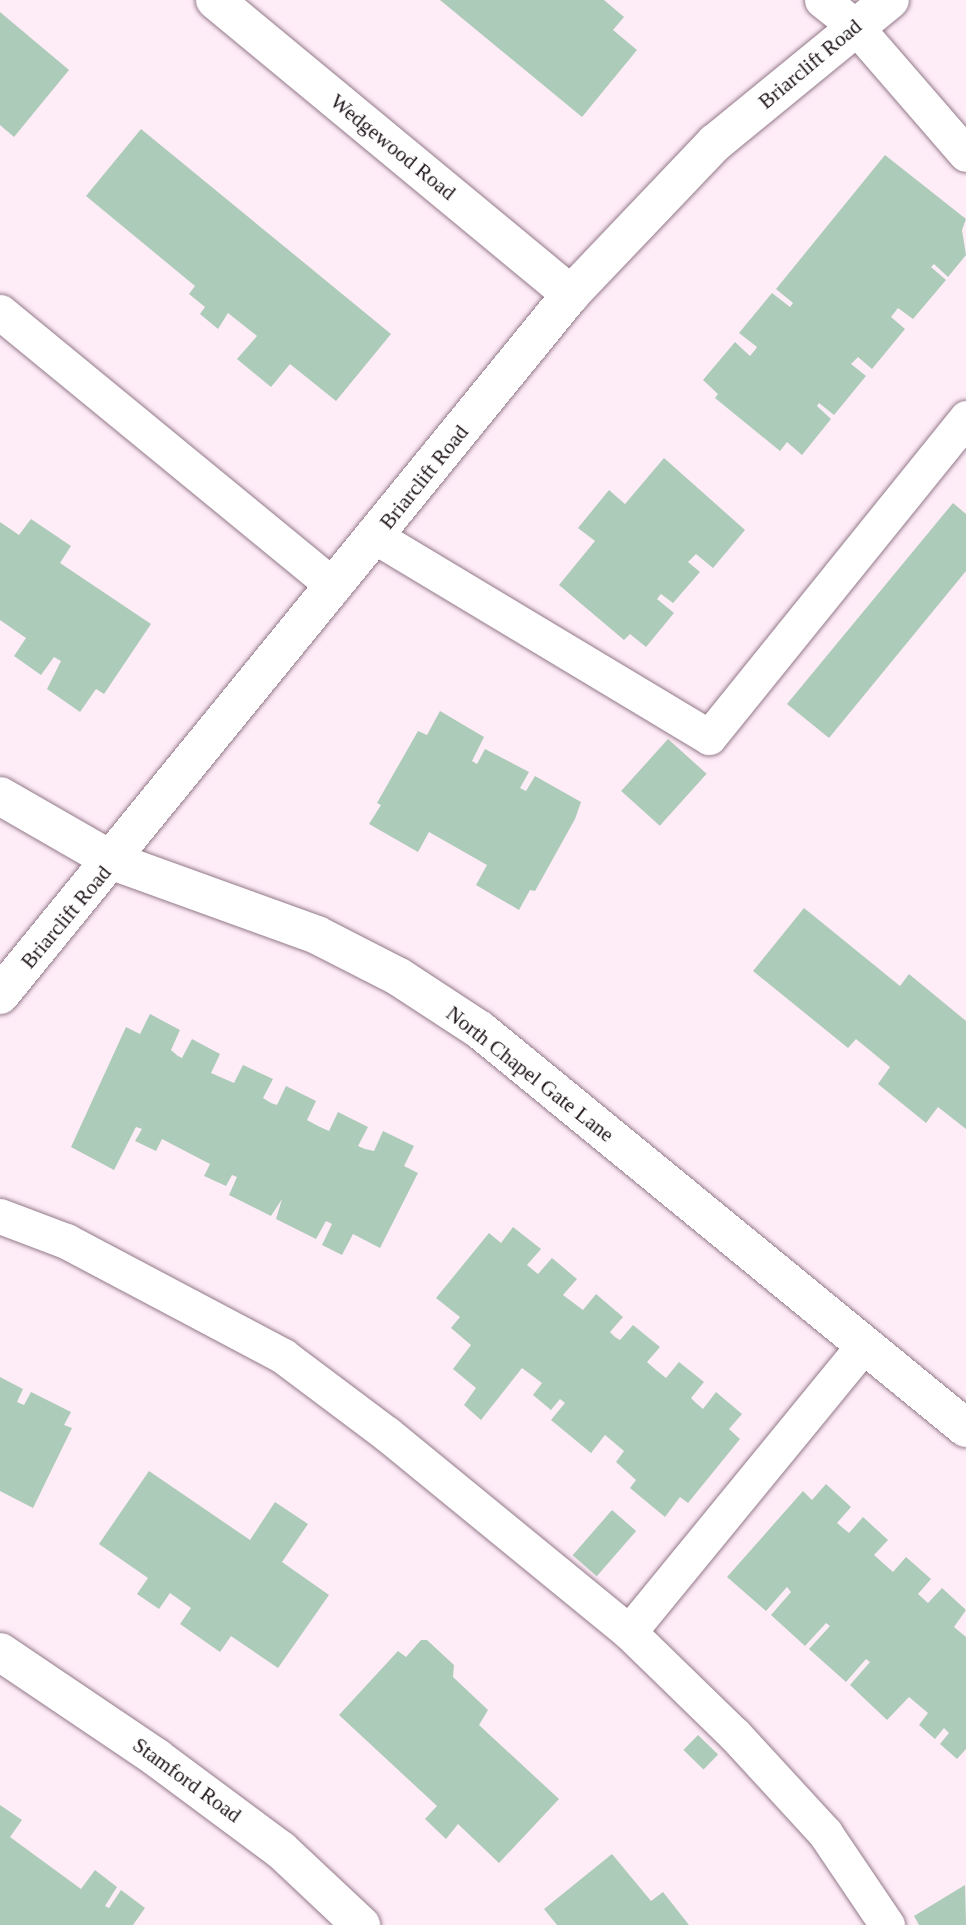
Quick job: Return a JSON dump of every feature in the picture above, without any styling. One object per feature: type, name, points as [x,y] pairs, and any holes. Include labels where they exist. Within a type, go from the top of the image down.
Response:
[{"type":"street","name":"Wedgewood Road","points":[[215,0],[571,294]]},
{"type":"street","name":"Briarclift Road","points":[[0,996],[113,861],[571,294],[715,143],[890,0]]},
{"type":"street","name":"North Chapel Gate Lane","points":[[0,796],[113,861],[317,935],[399,977],[480,1030],[966,1429]]},
{"type":"street","name":"Stamford Road","points":[[0,1651],[157,1758],[271,1842],[361,1925]]},
{"type":"lane","points":[[822,0],[855,26],[966,155]]},
{"type":"lane","points":[[0,312],[334,586]]},
{"type":"lane","points":[[376,537],[709,737],[966,418]]},
{"type":"lane","points":[[0,1216],[66,1241],[283,1356],[387,1434],[629,1632],[735,1735],[825,1833],[887,1925]]},
{"type":"lane","points":[[629,1632],[863,1346]]},
{"type":"building","points":[[440,0],[604,0],[624,17],[613,30],[637,50],[582,117]]},
{"type":"building","points":[[0,12],[69,70],[14,137],[0,125]]},
{"type":"building","points":[[141,129],[391,334],[336,401],[290,364],[271,387],[237,359],[257,336],[228,313],[218,329],[200,314],[205,307],[189,294],[195,286],[86,196]]},
{"type":"building","points":[[885,155],[966,219],[962,230],[966,255],[948,277],[934,264],[931,267],[946,280],[913,319],[898,308],[891,317],[905,329],[872,369],[858,357],[851,364],[866,376],[834,415],[819,403],[817,406],[831,419],[802,455],[787,442],[780,451],[715,398],[718,394],[703,380],[735,342],[750,356],[755,350],[757,347],[739,333],[772,293],[790,307],[793,303],[776,289]]},
{"type":"building","points":[[664,458],[745,530],[713,568],[696,554],[688,562],[700,572],[673,603],[661,594],[657,599],[674,613],[646,647],[630,634],[624,640],[559,585],[595,541],[578,528],[609,490],[625,504]]},
{"type":"building","points":[[953,503],[966,514],[966,571],[829,738],[787,704]]},
{"type":"building","points":[[31,519],[71,546],[60,563],[151,624],[104,694],[96,689],[80,712],[47,689],[61,661],[54,657],[41,675],[14,656],[26,638],[0,620],[0,522],[19,535]]},
{"type":"building","points":[[440,711],[484,737],[472,761],[477,764],[485,749],[529,772],[520,788],[526,791],[535,776],[581,802],[575,819],[535,891],[530,890],[519,910],[476,885],[487,865],[429,832],[418,852],[369,824],[381,805],[377,803],[418,731],[427,735]]},
{"type":"building","points":[[668,739],[707,774],[660,826],[621,791]]},
{"type":"building","points":[[804,908],[900,986],[909,974],[966,1021],[966,1129],[938,1107],[926,1123],[878,1084],[890,1067],[856,1039],[848,1048],[753,971]]},
{"type":"building","points":[[150,1014],[180,1030],[171,1050],[178,1056],[182,1058],[192,1039],[220,1054],[211,1073],[234,1083],[243,1065],[273,1079],[263,1098],[271,1103],[277,1105],[286,1086],[316,1101],[307,1120],[318,1126],[329,1131],[338,1112],[368,1127],[358,1146],[374,1151],[383,1131],[414,1146],[404,1166],[418,1173],[380,1248],[353,1234],[342,1255],[322,1245],[332,1224],[326,1221],[316,1239],[276,1219],[282,1199],[271,1216],[229,1195],[237,1177],[232,1175],[226,1186],[204,1176],[210,1164],[162,1139],[156,1151],[135,1141],[142,1129],[136,1127],[114,1170],[71,1147],[126,1027],[140,1034]]},
{"type":"building","points":[[513,1227],[541,1249],[527,1265],[538,1274],[552,1258],[577,1279],[563,1295],[583,1310],[596,1294],[623,1317],[610,1332],[615,1337],[620,1340],[633,1325],[660,1347],[647,1362],[656,1370],[666,1378],[679,1362],[704,1382],[691,1398],[703,1409],[716,1392],[742,1414],[729,1429],[740,1439],[688,1503],[680,1497],[665,1517],[630,1488],[636,1480],[616,1462],[624,1451],[605,1435],[591,1453],[551,1420],[565,1403],[560,1399],[551,1410],[533,1395],[542,1383],[522,1368],[481,1420],[464,1405],[476,1388],[453,1369],[471,1345],[451,1328],[460,1317],[436,1298],[489,1233],[501,1243]]},
{"type":"building","points":[[0,1377],[23,1389],[17,1402],[24,1405],[31,1392],[71,1412],[64,1425],[72,1428],[33,1508],[0,1491]]},
{"type":"building","points":[[149,1471],[250,1540],[275,1502],[308,1524],[282,1562],[329,1595],[278,1668],[231,1636],[220,1652],[180,1624],[191,1608],[170,1593],[159,1609],[137,1594],[148,1578],[99,1544]]},
{"type":"building","points":[[826,1484],[851,1507],[837,1523],[849,1533],[863,1517],[888,1540],[874,1555],[893,1572],[906,1557],[931,1579],[918,1594],[928,1603],[942,1588],[966,1610],[954,1627],[966,1637],[966,1749],[957,1759],[940,1744],[949,1733],[944,1728],[935,1739],[919,1725],[928,1713],[909,1697],[887,1720],[850,1685],[870,1662],[866,1659],[846,1682],[809,1649],[830,1626],[826,1623],[805,1646],[771,1615],[791,1592],[787,1587],[766,1611],[727,1577],[803,1491],[812,1500]]},
{"type":"building","points":[[612,1510],[636,1531],[597,1576],[573,1555]]},
{"type":"building","points":[[421,1640],[427,1640],[454,1665],[453,1677],[488,1710],[479,1725],[559,1799],[499,1863],[458,1824],[446,1839],[425,1819],[437,1806],[339,1715],[398,1651],[406,1657]]},
{"type":"building","points":[[698,1735],[718,1754],[704,1770],[683,1750]]},
{"type":"building","points":[[0,1805],[22,1820],[10,1837],[81,1889],[95,1870],[117,1887],[105,1906],[109,1908],[121,1890],[145,1908],[133,1925],[0,1925]]},
{"type":"building","points":[[612,1854],[651,1901],[663,1892],[689,1925],[557,1925],[544,1909]]},
{"type":"building","points":[[965,1885],[966,1925],[919,1925],[914,1916]]}]
